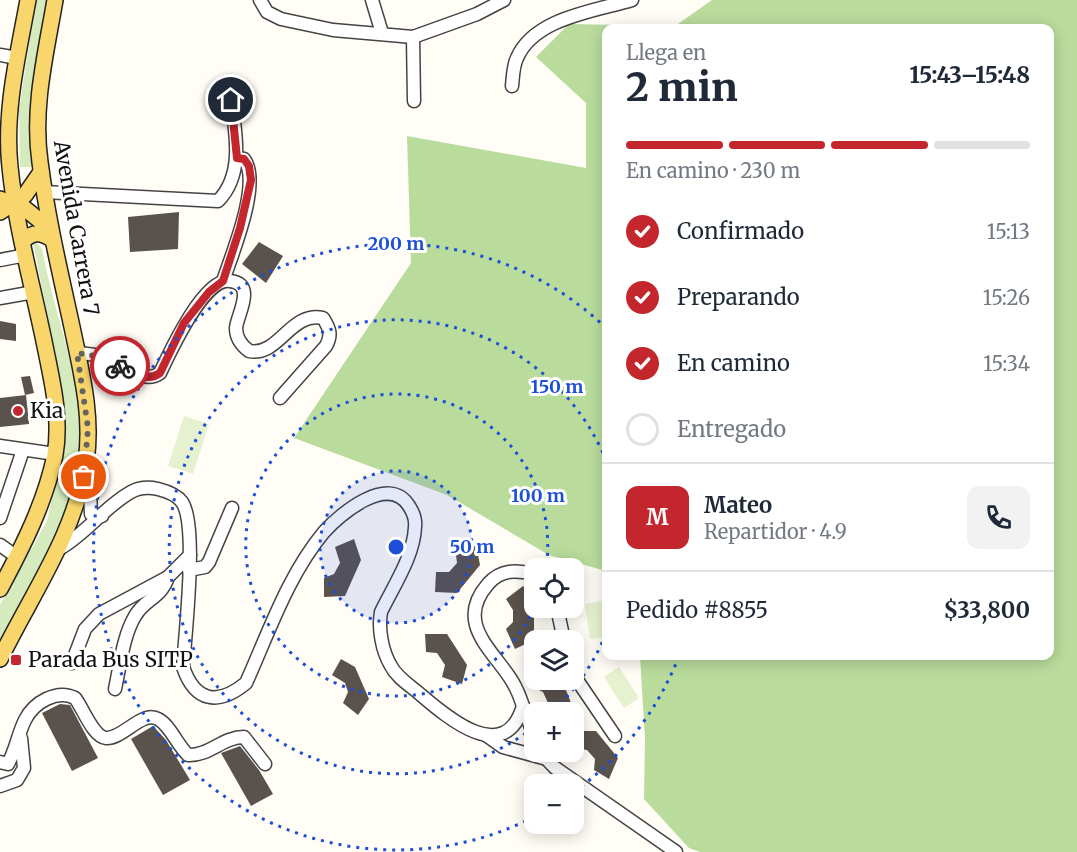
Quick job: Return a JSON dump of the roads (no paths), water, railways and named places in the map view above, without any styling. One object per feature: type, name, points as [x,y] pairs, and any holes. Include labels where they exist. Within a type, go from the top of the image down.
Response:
[{"type":"main road","points":[[18,221],[0,212],[7,201],[9,118],[28,0]]},
{"type":"main road","name":"Avenida Carrera 7","points":[[0,660],[59,549],[84,477],[88,428],[77,353],[44,192],[38,138],[39,101],[55,0]]},
{"type":"main road","points":[[0,174],[9,155]]},
{"type":"main road","points":[[7,201],[29,190],[41,172]]},
{"type":"main road","points":[[0,589],[41,505],[55,454],[57,423],[34,292],[18,221],[7,201]]},
{"type":"main road","points":[[7,201],[38,217],[52,235]]},
{"type":"main road","points":[[24,248],[33,234],[52,235]]},
{"type":"street","points":[[260,0],[267,12],[281,20],[333,30],[413,37],[477,14],[504,0]]},
{"type":"street","points":[[372,0],[382,33]]},
{"type":"street","points":[[512,86],[519,53],[523,46],[545,28],[562,20],[632,0]]},
{"type":"street","points":[[413,37],[414,101]]},
{"type":"street","points":[[0,54],[17,58]]},
{"type":"street","points":[[44,192],[218,201],[228,191],[237,158],[231,100]]},
{"type":"street","points":[[77,353],[102,357],[145,378],[154,377],[160,373],[184,323],[209,292],[223,281],[240,228],[251,180],[249,166],[244,159],[237,158]]},
{"type":"street","points":[[0,260],[24,248]]},
{"type":"street","points":[[223,281],[237,283],[243,292],[243,309],[236,327],[241,345],[249,351],[270,347],[290,328],[309,317],[323,318],[329,327],[331,337],[326,346],[280,398]]},
{"type":"street","points":[[0,298],[34,292]]},
{"type":"street","points":[[0,446],[55,454]]},
{"type":"street","points":[[0,518],[23,450]]},
{"type":"street","points":[[84,477],[90,491],[91,514],[96,518],[102,516]]},
{"type":"street","points":[[59,549],[130,492],[150,487],[168,492],[181,500],[188,513],[190,555],[183,667],[189,682],[199,694],[216,698],[233,694],[246,683],[294,577],[324,532],[342,514],[364,500],[381,494],[396,495],[407,502],[413,514],[415,526],[413,543],[381,612],[379,624],[389,664],[394,672],[454,722],[470,731],[486,735],[505,733],[513,727],[523,706],[512,681],[478,634],[474,619],[482,591],[492,579],[506,572],[524,572]]},
{"type":"street","points":[[189,570],[205,567],[209,562],[232,508]]},
{"type":"street","points":[[0,545],[17,557]]},
{"type":"street","points":[[72,663],[85,629],[99,614],[168,577],[190,555]]},
{"type":"street","points":[[115,689],[123,650],[134,616],[141,607],[160,594],[168,577]]},
{"type":"street","points":[[584,690],[615,736]]},
{"type":"street","points":[[0,762],[8,764],[21,737],[25,721],[39,703],[50,697],[68,695],[81,705],[98,734],[104,738],[113,738],[147,718],[155,717],[161,721],[188,755],[206,752],[233,738],[244,737],[265,764]]},
{"type":"street","points":[[486,735],[503,747],[524,751]]},
{"type":"street","points":[[0,786],[17,780],[24,768],[21,737]]},
{"type":"street","points":[[552,762],[676,852]]},
{"type":"place","name":"Kia","points":[[18,411]]},
{"type":"place","name":"Parada Bus SITP","points":[[16,660]]}]
